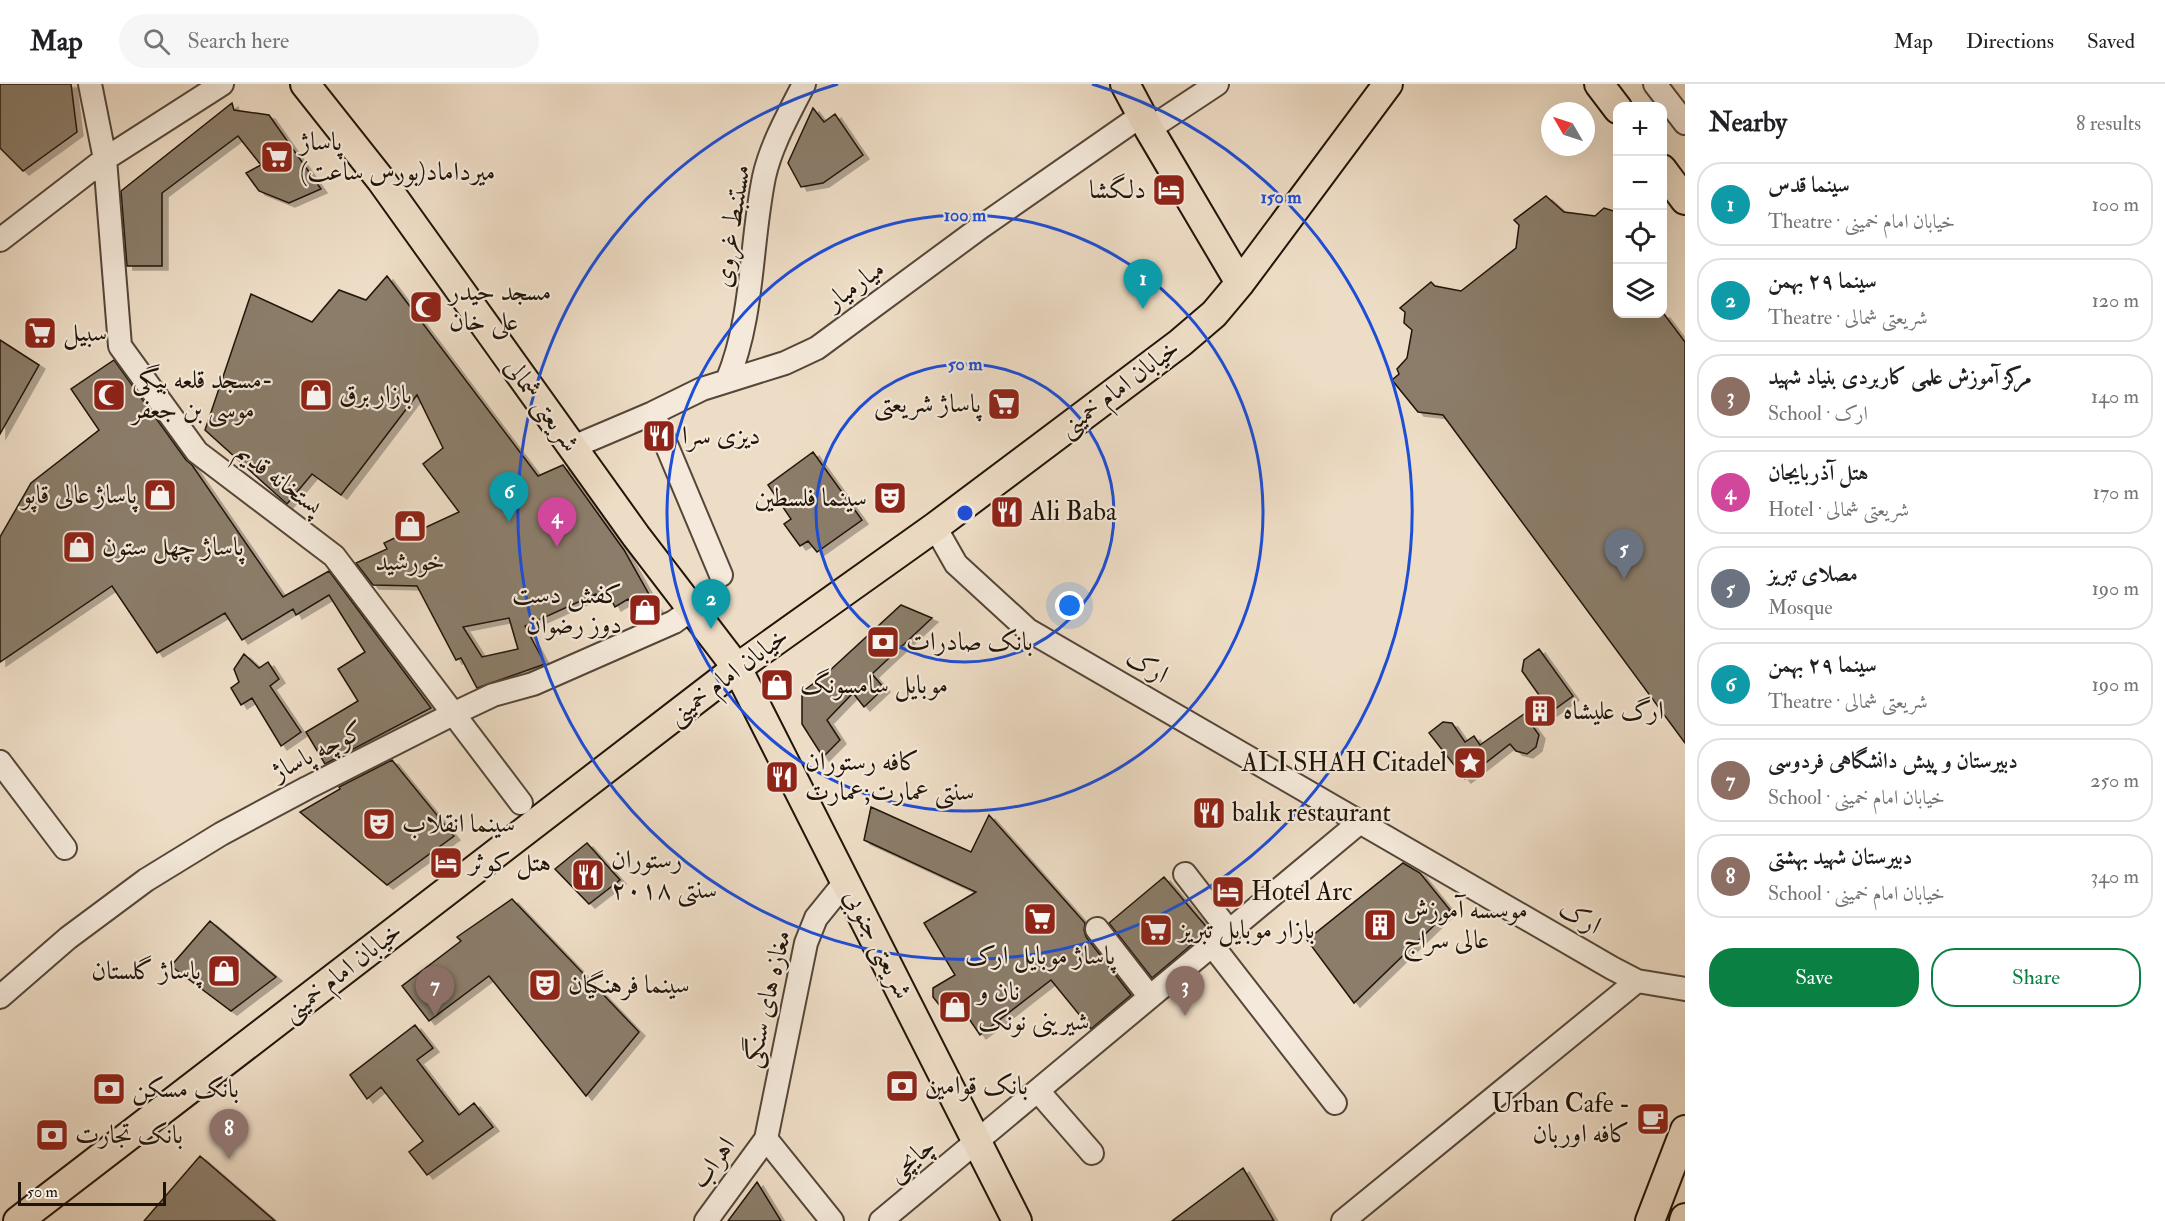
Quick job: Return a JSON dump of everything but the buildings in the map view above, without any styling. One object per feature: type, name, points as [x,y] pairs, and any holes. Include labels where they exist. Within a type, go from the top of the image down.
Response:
[{"type":"main road","name":"شریعتی شمالی","points":[[305,84],[381,180],[636,536],[737,668]]},
{"type":"main road","points":[[1125,84],[1234,273]]},
{"type":"main road","name":"خیابان امام خمینی","points":[[18,1221],[737,668],[935,527],[1180,343],[1214,314],[1234,273],[1388,84]]},
{"type":"main road","points":[[1599,84],[1613,103]]},
{"type":"main road","points":[[1667,176],[1685,200]]},
{"type":"main road","name":"شریعتی جنوبی","points":[[737,668],[1017,1221]]},
{"type":"main road","points":[[1650,1221],[1685,1131]]},
{"type":"street","name":"پستخانه قدیم","points":[[90,84],[105,159],[120,346],[197,452],[333,555],[521,803]]},
{"type":"street","points":[[0,240],[105,159],[222,84]]},
{"type":"street","name":"مستنبط غروی","points":[[727,381],[740,344],[749,302],[765,174],[773,151],[804,84]]},
{"type":"street","name":"میارمیار","points":[[573,447],[702,389],[785,363],[817,348],[981,227],[1145,122],[1217,84]]},
{"type":"street","points":[[1655,84],[1685,123]]},
{"type":"street","points":[[653,413],[721,575]]},
{"type":"street","name":"ارک","points":[[935,527],[956,564],[1028,630],[1612,968],[1637,981],[1685,988]]},
{"type":"street","name":"کوچه پاساژ","points":[[0,997],[68,938],[146,880],[221,834],[455,713],[493,695],[533,684],[674,622],[693,609]]},
{"type":"street","points":[[0,762],[65,848]]},
{"type":"street","points":[[978,1141],[1360,822]]},
{"type":"street","points":[[1185,874],[1221,938],[1335,1103]]},
{"type":"street","name":"مغازه های سنگی","points":[[766,1139],[806,943],[816,918],[846,881]]},
{"type":"street","points":[[1097,929],[1149,997]]},
{"type":"street","points":[[1343,1221],[1637,981]]},
{"type":"street","points":[[1038,1091],[1092,1153]]},
{"type":"street","points":[[766,1139],[832,1221]]},
{"type":"street","name":"اهراب","points":[[706,1221],[766,1139]]},
{"type":"street","name":"چایچی","points":[[881,1221],[978,1141]]},
{"type":"place","name":"پاساژ میرداماد(بورس ساعت)","points":[[277,157]]},
{"type":"place","name":"دلگشا","points":[[1169,190]]},
{"type":"place","name":"مسجد حیدر علی خان","points":[[426,307]]},
{"type":"place","name":"سینما قدس","points":[[1143,309]]},
{"type":"place","name":"سبیل","points":[[40,333]]},
{"type":"place","name":"مسجد قلعه بیگی- موسی بن جعفر","points":[[109,395]]},
{"type":"place","name":"بازار برق","points":[[316,395]]},
{"type":"place","name":"پاساژ شریعتی","points":[[1004,404]]},
{"type":"place","name":"دیزی سرا","points":[[659,436]]},
{"type":"place","name":"پاساژ عالی قاپو","points":[[160,495]]},
{"type":"place","name":"سینما فلسطین","points":[[890,498]]},
{"type":"place","name":"Ali Baba","points":[[1007,512]]},
{"type":"place","name":"سینما ۲۹ بهمن","points":[[509,522]]},
{"type":"place","name":"خورشید","points":[[410,526]]},
{"type":"place","name":"پاساژ چهل ستون","points":[[79,547]]},
{"type":"place","name":"هتل آذربایجان","points":[[557,547]]},
{"type":"place","name":"مصلای تبریز","points":[[1624,579]]},
{"type":"place","name":"کفش دست دوز رضوان","points":[[645,610]]},
{"type":"place","name":"سینما ٢٩ بهمن","points":[[711,629]]},
{"type":"place","name":"بانک صادرات","points":[[883,642]]},
{"type":"place","name":"موبایل سامسونگ","points":[[777,685]]},
{"type":"place","name":"ارگ علیشاه","points":[[1540,711]]},
{"type":"place","name":"ALI SHAH Citadel","points":[[1470,763]]},
{"type":"place","name":"کافه رستوران سنتی عمارت;عمارت","points":[[782,777]]},
{"type":"place","name":"balık restaurant","points":[[1209,813]]},
{"type":"place","name":"سینما انقلاب","points":[[379,824]]},
{"type":"place","name":"هتل کوثر","points":[[446,863]]},
{"type":"place","name":"رستوران سنتی ۲۰۱۸","points":[[588,875]]},
{"type":"place","name":"Hotel Arc","points":[[1228,892]]},
{"type":"place","name":"پاساژ موبایل ارک","points":[[1040,919]]},
{"type":"place","name":"موسسه آموزش عالی سراج","points":[[1380,925]]},
{"type":"place","name":"بازار موبایل تبریز","points":[[1156,930]]},
{"type":"place","name":"پاساژ گلستان","points":[[224,971]]},
{"type":"place","name":"سینما فرهنگیان","points":[[545,985]]},
{"type":"place","name":"نان و شیرینی نونک","points":[[955,1007]]},
{"type":"place","name":"دبیرستان و پیش دانشگاهی فردوسی","points":[[435,1016]]},
{"type":"place","name":"مرکز آموزش علمی کاربردی بنیاد شهید","points":[[1185,1016]]},
{"type":"place","name":"بانک قوامین","points":[[902,1086]]},
{"type":"place","name":"بانک مسکن","points":[[109,1089]]},
{"type":"place","name":"Urban Cafe - کافه اوربان","points":[[1653,1119]]},
{"type":"place","name":"بانک تجارت","points":[[52,1135]]},
{"type":"place","name":"دبیرستان شهید بهشتی","points":[[229,1159]]}]
